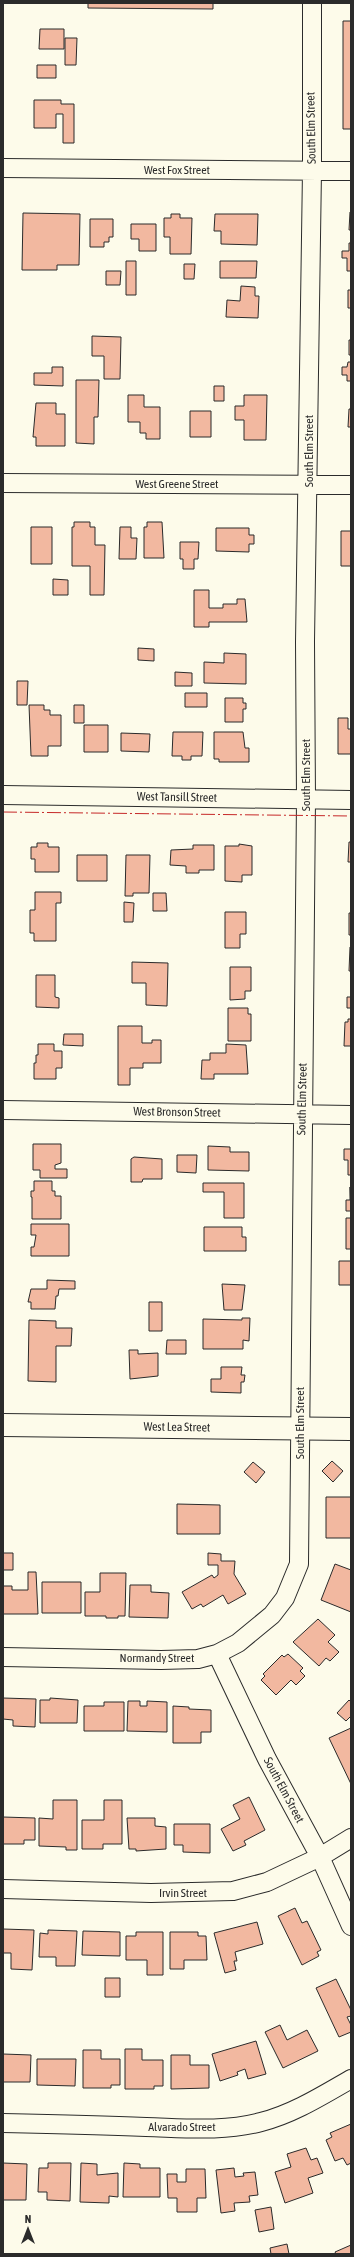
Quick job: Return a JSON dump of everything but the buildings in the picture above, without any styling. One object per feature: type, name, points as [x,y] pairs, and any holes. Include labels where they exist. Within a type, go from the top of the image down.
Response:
[{"type":"main road","name":"West Lea Street","points":[[3,1425],[351,1429]]},
{"type":"street","name":"South Elm Street","points":[[298,1548],[306,799],[305,642],[312,170],[312,3]]},
{"type":"street","name":"West Fox Street","points":[[3,168],[351,171]]},
{"type":"street","name":"West Greene Street","points":[[3,483],[351,485]]},
{"type":"street","name":"West Tansill Street","points":[[3,795],[351,800]]},
{"type":"street","name":"West Bronson Street","points":[[3,1110],[351,1115]]},
{"type":"street","name":"Normandy Street","points":[[3,1657],[161,1660],[198,1659],[216,1654],[238,1643],[272,1615],[292,1584],[299,1564],[298,1548]]},
{"type":"street","name":"South Elm Street","points":[[216,1654],[267,1759],[320,1857],[351,1926]]},
{"type":"street","name":"Irvin Street","points":[[3,1888],[152,1893],[233,1891],[267,1882],[320,1857],[351,1838]]},
{"type":"street","name":"Alvarado Street","points":[[3,2123],[203,2129],[238,2126],[261,2122],[278,2116],[310,2102],[351,2079]]},
{"type":"power","points":[[3,812],[351,816]]}]
